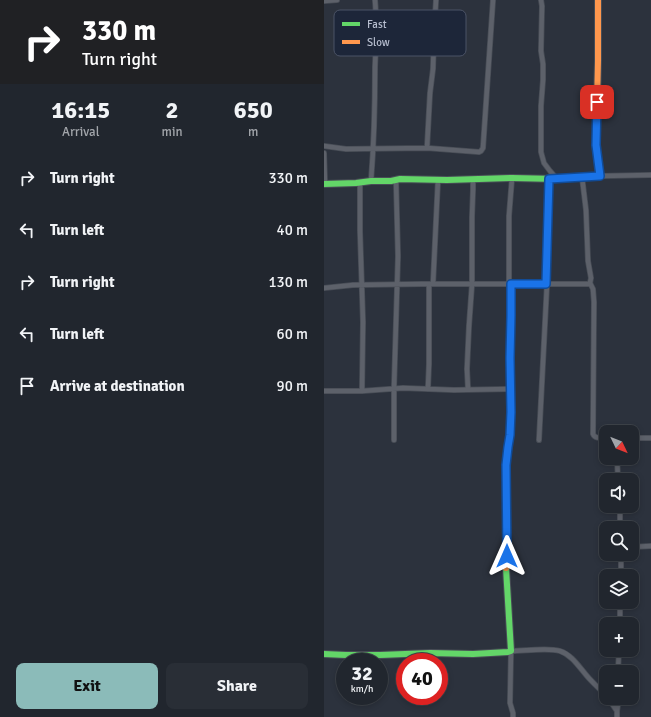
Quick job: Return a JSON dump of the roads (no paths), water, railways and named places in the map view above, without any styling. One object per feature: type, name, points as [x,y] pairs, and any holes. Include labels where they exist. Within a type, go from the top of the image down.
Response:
[{"type":"street","points":[[324,1],[337,0]]},
{"type":"street","points":[[375,0],[375,10]]},
{"type":"street","points":[[435,10],[436,0]]},
{"type":"street","points":[[324,146],[346,149],[427,148],[479,152],[482,150],[492,0]]},
{"type":"street","points":[[541,0],[541,51],[543,64],[541,152],[544,163],[557,179]]},
{"type":"street","points":[[598,0],[596,145],[600,176]]},
{"type":"street","points":[[371,181],[376,56]]},
{"type":"street","points":[[427,148],[433,56]]},
{"type":"street","points":[[324,153],[324,184],[416,179],[557,179],[651,175]]},
{"type":"street","points":[[582,177],[588,261],[591,278],[590,283],[593,288],[594,302],[593,434],[599,438]]},
{"type":"street","points":[[512,178],[509,216],[511,412],[506,465],[506,572],[511,651],[510,703],[513,717]]},
{"type":"street","points":[[539,440],[549,179]]},
{"type":"street","points":[[394,440],[398,256],[396,180]]},
{"type":"street","points":[[428,388],[431,284],[438,180]]},
{"type":"street","points":[[468,389],[468,348],[472,284],[473,180]]},
{"type":"street","points":[[360,182],[361,285],[363,322],[362,391]]},
{"type":"street","points":[[324,288],[361,285],[590,283]]},
{"type":"street","points":[[324,391],[362,391],[394,388],[454,390],[510,389]]},
{"type":"street","points":[[639,438],[651,438]]},
{"type":"street","points":[[639,547],[651,546]]},
{"type":"street","points":[[324,654],[473,654],[548,649],[559,650],[572,658],[599,689]]},
{"type":"street","points":[[613,705],[617,711]]},
{"type":"street","points":[[617,717],[618,705]]}]
